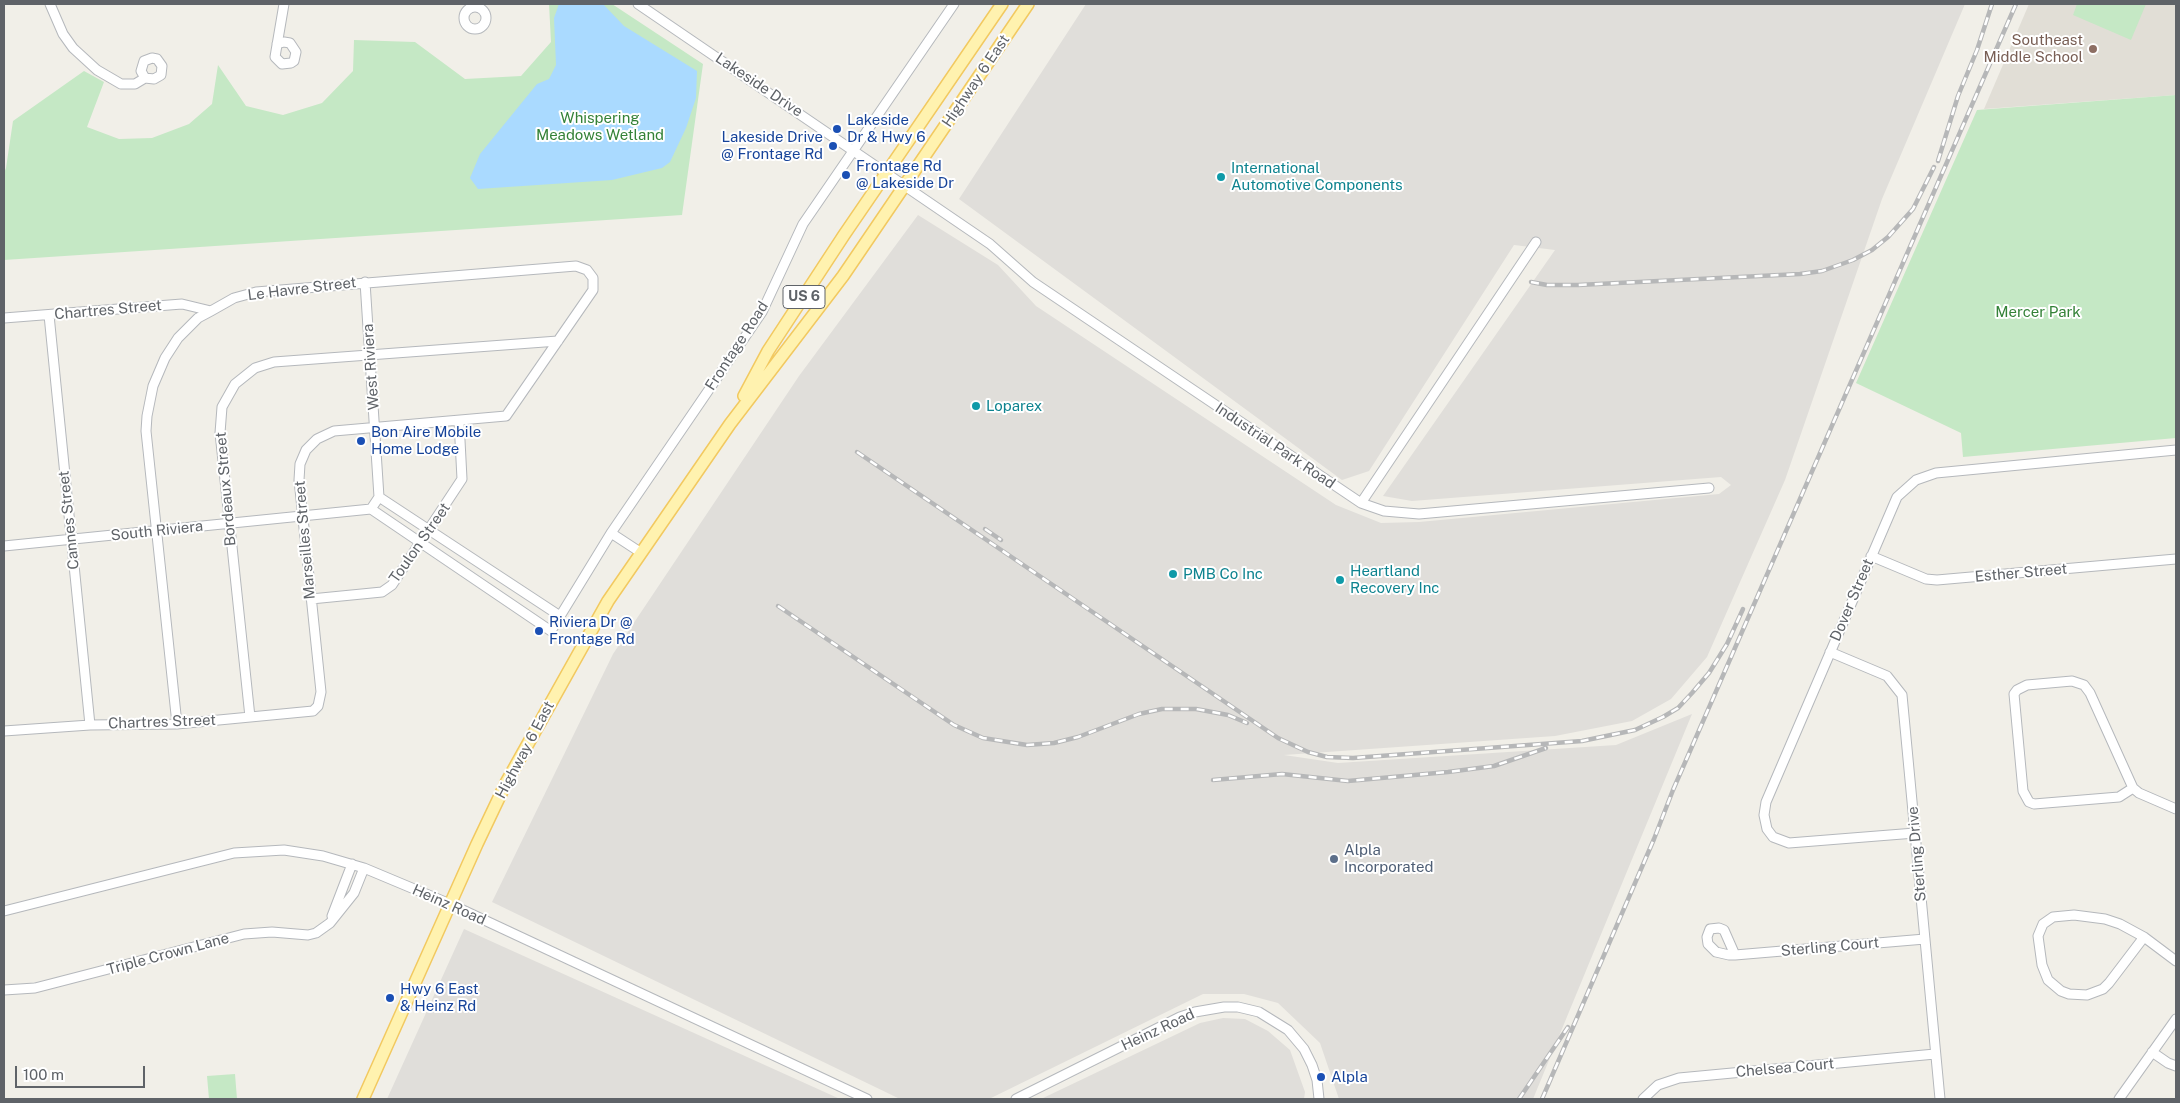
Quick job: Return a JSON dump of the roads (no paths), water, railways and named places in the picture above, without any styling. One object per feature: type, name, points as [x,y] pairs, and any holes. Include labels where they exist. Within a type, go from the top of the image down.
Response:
[{"type":"main road","name":"Highway 6 East","points":[[730,424],[768,351],[1002,4]]},
{"type":"main road","name":"Highway 6 East","points":[[363,1099],[450,904],[515,768],[608,601],[730,424],[843,276],[1028,4]]},
{"type":"street","points":[[50,4],[56,20],[68,41],[97,70],[121,84],[135,84],[145,78]]},
{"type":"street","points":[[277,44],[284,4]]},
{"type":"street","name":"Lakeside Drive","points":[[638,4],[854,149],[904,185]]},
{"type":"street","name":"Frontage Road","points":[[420,542],[552,631],[611,533],[762,312],[803,224],[954,4]]},
{"type":"street","name":"Industrial Park Road","points":[[904,185],[990,244],[1041,287],[1361,502],[1384,511],[1419,514],[1709,488]]},
{"type":"street","points":[[1361,502],[1536,242]]},
{"type":"street","name":"Le Havre Street","points":[[177,724],[146,431],[152,386],[158,371],[171,348],[198,318],[234,298],[256,292],[576,266],[582,267],[591,274]]},
{"type":"street","name":"Marseilles Street","points":[[318,706],[321,692],[299,472],[303,457],[311,444],[324,434],[334,431],[506,416],[593,290],[591,274]]},
{"type":"street","name":"West Riviera","points":[[365,282],[379,497]]},
{"type":"street","name":"Chartres Street","points":[[4,318],[182,304],[210,311]]},
{"type":"street","name":"Cannes Street","points":[[49,315],[90,725]]},
{"type":"street","name":"Bordeaux Street","points":[[250,717],[228,524],[220,425],[225,399],[235,384],[255,368],[274,362],[558,341]]},
{"type":"street","name":"Toulon Street","points":[[311,599],[382,592],[387,589],[462,479],[459,421]]},
{"type":"street","name":"Dover Street","points":[[1915,832],[1789,843],[1778,840],[1767,829],[1764,815],[1766,802],[1898,497],[1909,485],[1936,473],[2176,450]]},
{"type":"street","points":[[420,542],[371,509],[379,497],[560,616]]},
{"type":"street","name":"South Riviera","points":[[4,546],[371,509]]},
{"type":"street","points":[[611,533],[640,552]]},
{"type":"street","name":"Esther Street","points":[[1871,556],[1926,579],[1938,580],[2176,559]]},
{"type":"street","name":"Sterling Drive","points":[[1830,652],[1887,676],[1902,695],[1940,1099]]},
{"type":"street","points":[[2133,788],[2118,797],[2034,804],[2029,802],[2024,791],[2017,728],[2014,700],[2014,694],[2017,690],[2027,685],[2072,681],[2084,685],[2090,694],[2133,788],[2139,793],[2176,809]]},
{"type":"street","name":"Chartres Street","points":[[4,731],[90,725],[177,724],[306,713],[313,711],[318,706]]},
{"type":"street","name":"Heinz Road","points":[[4,911],[234,853],[252,851],[302,852],[364,868],[450,904],[868,1099]]},
{"type":"street","points":[[330,923],[352,864]]},
{"type":"street","name":"Triple Crown Lane","points":[[4,990],[35,988],[244,934],[272,932],[308,935],[316,933],[330,923],[354,893],[364,868]]},
{"type":"street","points":[[2144,937],[2103,989],[2087,995],[2074,995],[2061,991],[2048,980],[2042,965],[2038,936],[2043,924],[2053,917],[2074,915],[2105,918],[2144,937],[2176,961]]},
{"type":"street","name":"Sterling Court","points":[[1735,955],[1925,939]]},
{"type":"street","name":"Heinz Road","points":[[1016,1099],[1180,1017],[1224,1006],[1259,1012],[1280,1023],[1288,1030],[1304,1049],[1312,1065],[1317,1080],[1319,1099]]},
{"type":"street","points":[[2119,1099],[2176,1019]]},
{"type":"street","points":[[2152,1052],[2176,1066]]},
{"type":"street","name":"Chelsea Court","points":[[1643,1099],[1658,1085],[1679,1078],[1935,1054]]},
{"type":"water","points":[[559,4],[603,4],[624,26],[697,71],[696,98],[686,128],[670,162],[662,168],[612,180],[478,189],[470,178],[480,154],[537,84],[549,79],[556,65],[554,18]]},
{"type":"railway","points":[[1938,161],[1958,96],[1977,50],[1992,4]]},
{"type":"railway","points":[[1542,1099],[1654,839],[1673,790],[2016,4]]},
{"type":"railway","points":[[1531,282],[1547,285],[1578,285],[1800,274],[1822,271],[1853,260],[1872,250],[1888,237],[1913,209],[1934,167]]},
{"type":"railway","points":[[857,452],[1278,738],[1308,752],[1327,757],[1353,758],[1582,741],[1635,730],[1678,708],[1692,693],[1709,673],[1727,644],[1743,609]]},
{"type":"railway","points":[[985,529],[1001,540]]},
{"type":"railway","points":[[778,606],[954,725],[983,738],[1027,745],[1054,743],[1078,737],[1139,714],[1162,709],[1196,709],[1228,715],[1247,723]]},
{"type":"railway","points":[[1213,780],[1282,774],[1348,781],[1448,772],[1494,766],[1546,748]]},
{"type":"railway","points":[[1519,1099],[1568,1027]]},
{"type":"place","name":"Southeast Middle School","points":[[2093,49]]},
{"type":"place","name":"Lakeside Dr & Hwy 6","points":[[837,129]]},
{"type":"place","name":"Lakeside Drive @ Frontage Rd","points":[[833,146]]},
{"type":"place","name":"Frontage Rd @ Lakeside Dr","points":[[846,175]]},
{"type":"place","name":"International Automotive Components","points":[[1221,177]]},
{"type":"place","name":"Loparex","points":[[976,406]]},
{"type":"place","name":"Bon Aire Mobile Home Lodge","points":[[361,441]]},
{"type":"place","name":"PMB Co Inc","points":[[1173,574]]},
{"type":"place","name":"Heartland Recovery Inc","points":[[1340,580]]},
{"type":"place","name":"Riviera Dr @ Frontage Rd","points":[[539,631]]},
{"type":"place","name":"Alpla Incorporated","points":[[1334,859]]},
{"type":"place","name":"Hwy 6 East & Heinz Rd","points":[[390,998]]},
{"type":"place","name":"Alpla","points":[[1321,1077]]},
{"type":"park label","name":"Whispering Meadows Wetland","points":[[600,126]]},
{"type":"park label","name":"Mercer Park","points":[[2038,312]]}]
